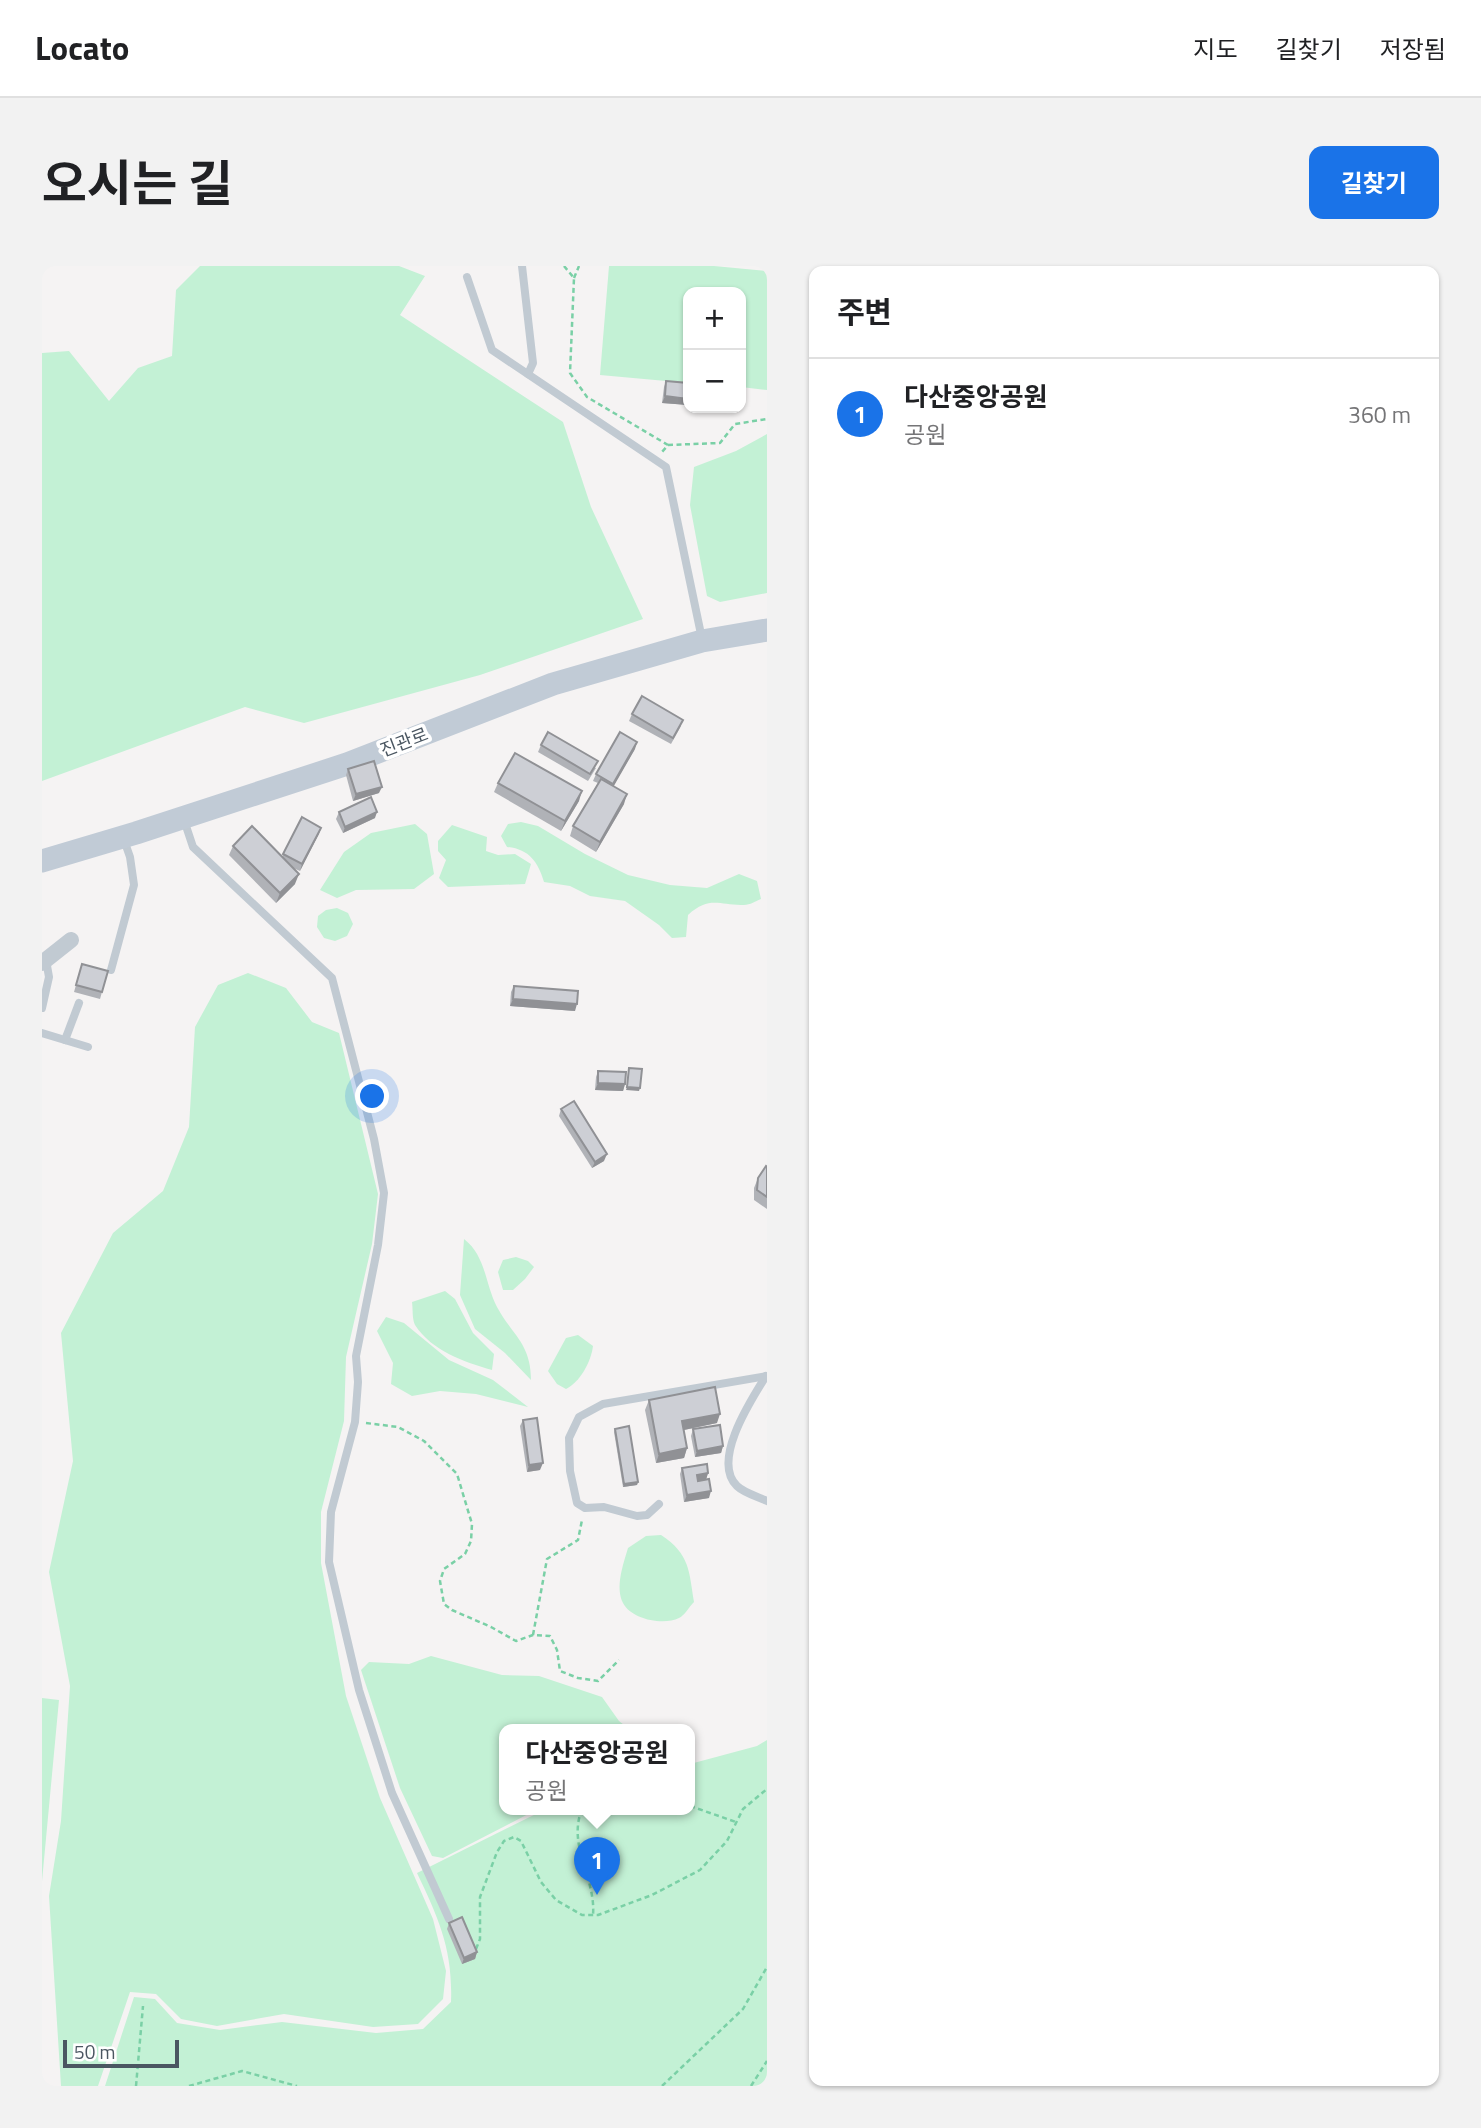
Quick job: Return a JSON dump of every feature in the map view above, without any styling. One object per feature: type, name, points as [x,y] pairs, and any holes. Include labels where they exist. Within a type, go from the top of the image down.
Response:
[{"type":"main road","name":"진관로","points":[[42,861],[347,764],[553,684],[702,641],[767,630]]},
{"type":"street","points":[[44,962],[71,940]]},
{"type":"lane","points":[[522,266],[533,363],[528,374]]},
{"type":"lane","points":[[467,277],[492,350],[666,467],[702,641]]},
{"type":"lane","points":[[184,818],[193,847],[332,978],[374,1139],[384,1193],[378,1245],[356,1356],[358,1382],[355,1422],[331,1512],[329,1562],[359,1690],[392,1793],[449,1919]]},
{"type":"lane","points":[[111,970],[134,885],[130,857],[123,837]]},
{"type":"lane","points":[[42,1008],[50,977],[44,962]]},
{"type":"lane","points":[[65,1040],[79,1003]]},
{"type":"lane","points":[[42,1033],[89,1047]]},
{"type":"lane","points":[[766,1376],[745,1409],[728,1452],[730,1469],[737,1486],[767,1501]]},
{"type":"lane","points":[[659,1504],[647,1515],[637,1516],[604,1507],[584,1508],[577,1503],[570,1471],[569,1438],[579,1417],[603,1404],[766,1376]]},
{"type":"path","points":[[564,266],[574,278]]},
{"type":"path","points":[[579,266],[574,278],[570,373],[587,397],[668,445],[720,443],[735,424],[767,418]]},
{"type":"path","points":[[656,460],[668,445]]},
{"type":"path","points":[[355,1422],[398,1427],[424,1441],[457,1474],[472,1524],[471,1541],[465,1554],[444,1569],[440,1581],[444,1604],[516,1641],[533,1635],[550,1636],[557,1650],[560,1671],[578,1678],[598,1681],[619,1660]]},
{"type":"path","points":[[533,1635],[547,1559],[578,1539],[584,1508]]},
{"type":"path","points":[[476,1949],[480,1939],[480,1897],[497,1852],[504,1841],[514,1837],[521,1841],[541,1882],[556,1900],[582,1915],[593,1915],[652,1895],[700,1870],[727,1841],[743,1809],[767,1789]]},
{"type":"path","points":[[695,1807],[736,1822]]},
{"type":"path","points":[[581,1815],[577,1832],[580,1855],[592,1892],[593,1915]]},
{"type":"path","points":[[662,2086],[743,2009],[767,1967]]},
{"type":"path","points":[[136,2086],[143,2006]]},
{"type":"path","points":[[751,2086],[767,2061]]},
{"type":"path","points":[[190,2086],[242,2071],[297,2086]]},
{"type":"green space","points":[[200,266],[399,266],[425,276],[400,315],[563,422],[591,507],[643,619],[480,675],[304,723],[245,707],[42,781],[42,353],[69,351],[109,401],[138,368],[172,356],[176,290]]},
{"type":"green space","points":[[609,266],[714,266],[767,271],[767,390],[746,388],[746,287],[683,287],[683,383],[600,375]]},
{"type":"green space","points":[[767,434],[767,593],[720,602],[707,596],[690,505],[694,467],[736,451]]},
{"type":"green space","points":[[521,822],[538,826],[585,854],[628,875],[670,885],[707,888],[739,874],[757,881],[761,899],[746,905],[703,905],[688,915],[686,937],[672,938],[659,925],[625,901],[590,896],[570,886],[544,882],[532,858],[521,850],[507,847],[501,836],[508,824]]},
{"type":"green space","points":[[415,824],[427,834],[434,874],[414,889],[356,890],[337,898],[320,890],[344,852],[371,833]]},
{"type":"green space","points":[[452,825],[487,837],[486,851],[498,855],[515,854],[531,864],[525,884],[448,887],[439,878],[446,860],[438,851],[438,841]]},
{"type":"green space","points":[[337,908],[348,913],[353,924],[347,936],[335,941],[324,938],[317,927],[318,916],[326,910]]},
{"type":"green space","points":[[248,973],[286,988],[312,1022],[339,1033],[378,1194],[372,1244],[346,1357],[344,1421],[321,1512],[321,1563],[346,1696],[380,1798],[433,1919],[446,1971],[443,1999],[418,2024],[373,2027],[284,2014],[217,2026],[181,2019],[156,1994],[130,1992],[98,2086],[61,2086],[49,1896],[61,1821],[70,1686],[49,1572],[73,1461],[61,1333],[113,1233],[163,1191],[189,1127],[195,1027],[218,985]]},
{"type":"green space","points":[[464,1239],[477,1254],[497,1307],[524,1348],[531,1380],[505,1353],[475,1329],[460,1295]]},
{"type":"green space","points":[[516,1257],[528,1261],[534,1267],[513,1290],[503,1290],[498,1272],[503,1260]]},
{"type":"green space","points":[[445,1291],[455,1299],[473,1333],[494,1354],[492,1370],[439,1349],[415,1325],[412,1302]]},
{"type":"green space","points":[[386,1317],[404,1323],[449,1360],[493,1380],[528,1407],[476,1394],[440,1391],[412,1396],[391,1384],[393,1363],[377,1331]]},
{"type":"green space","points":[[578,1335],[593,1346],[592,1352],[580,1377],[566,1389],[557,1384],[548,1371],[566,1338]]},
{"type":"green space","points":[[661,1535],[683,1556],[689,1572],[694,1602],[681,1617],[656,1621],[640,1617],[627,1609],[620,1590],[628,1548],[646,1536]]},
{"type":"green space","points":[[431,1656],[502,1675],[539,1676],[602,1697],[623,1724],[499,1724],[499,1815],[526,1815],[443,1858],[432,1856],[400,1788],[361,1670],[369,1662],[409,1664]]},
{"type":"green space","points":[[42,1698],[59,1700],[42,1881]]},
{"type":"green space","points":[[767,1740],[767,2086],[105,2086],[134,1997],[155,1999],[177,2023],[220,2030],[282,2022],[376,2033],[423,2029],[451,2002],[451,1983],[443,1935],[417,1873],[534,1815],[695,1815],[695,1763],[757,1746]]},
{"type":"building","points":[[666,381],[683,383],[683,398],[665,396]]},
{"type":"building","points":[[642,696],[683,720],[673,738],[632,714]]},
{"type":"building","points":[[548,732],[598,761],[590,774],[541,745]]},
{"type":"building","points":[[620,732],[637,742],[613,784],[596,774]]},
{"type":"building","points":[[515,753],[582,791],[565,821],[498,783]]},
{"type":"building","points":[[374,761],[382,787],[356,794],[348,769]]},
{"type":"building","points":[[601,779],[627,794],[600,842],[573,826]]},
{"type":"building","points":[[371,797],[377,812],[345,827],[339,812]]},
{"type":"building","points":[[302,817],[321,828],[302,864],[283,854]]},
{"type":"building","points":[[252,826],[299,874],[280,893],[233,846]]},
{"type":"building","points":[[82,964],[108,971],[102,992],[76,985]]},
{"type":"building","points":[[514,986],[578,991],[577,1004],[513,999]]},
{"type":"building","points":[[629,1068],[642,1069],[640,1088],[627,1087]]},
{"type":"building","points":[[598,1071],[626,1072],[625,1084],[598,1083]]},
{"type":"building","points":[[574,1101],[607,1154],[595,1162],[561,1109]]},
{"type":"building","points":[[766,1166],[767,1197],[757,1190],[758,1178]]},
{"type":"building","points":[[715,1387],[720,1414],[682,1421],[687,1448],[659,1454],[649,1400]]},
{"type":"building","points":[[537,1418],[543,1463],[529,1465],[523,1420]]},
{"type":"building","points":[[720,1425],[723,1446],[697,1451],[693,1429]]},
{"type":"building","points":[[629,1426],[638,1482],[624,1484],[615,1429]]},
{"type":"building","points":[[707,1464],[708,1473],[697,1475],[698,1481],[709,1479],[711,1491],[687,1495],[682,1468]]},
{"type":"building","points":[[462,1917],[477,1952],[464,1958],[449,1923]]},
{"type":"place","name":"다산중앙공원","points":[[597,1895]]}]
